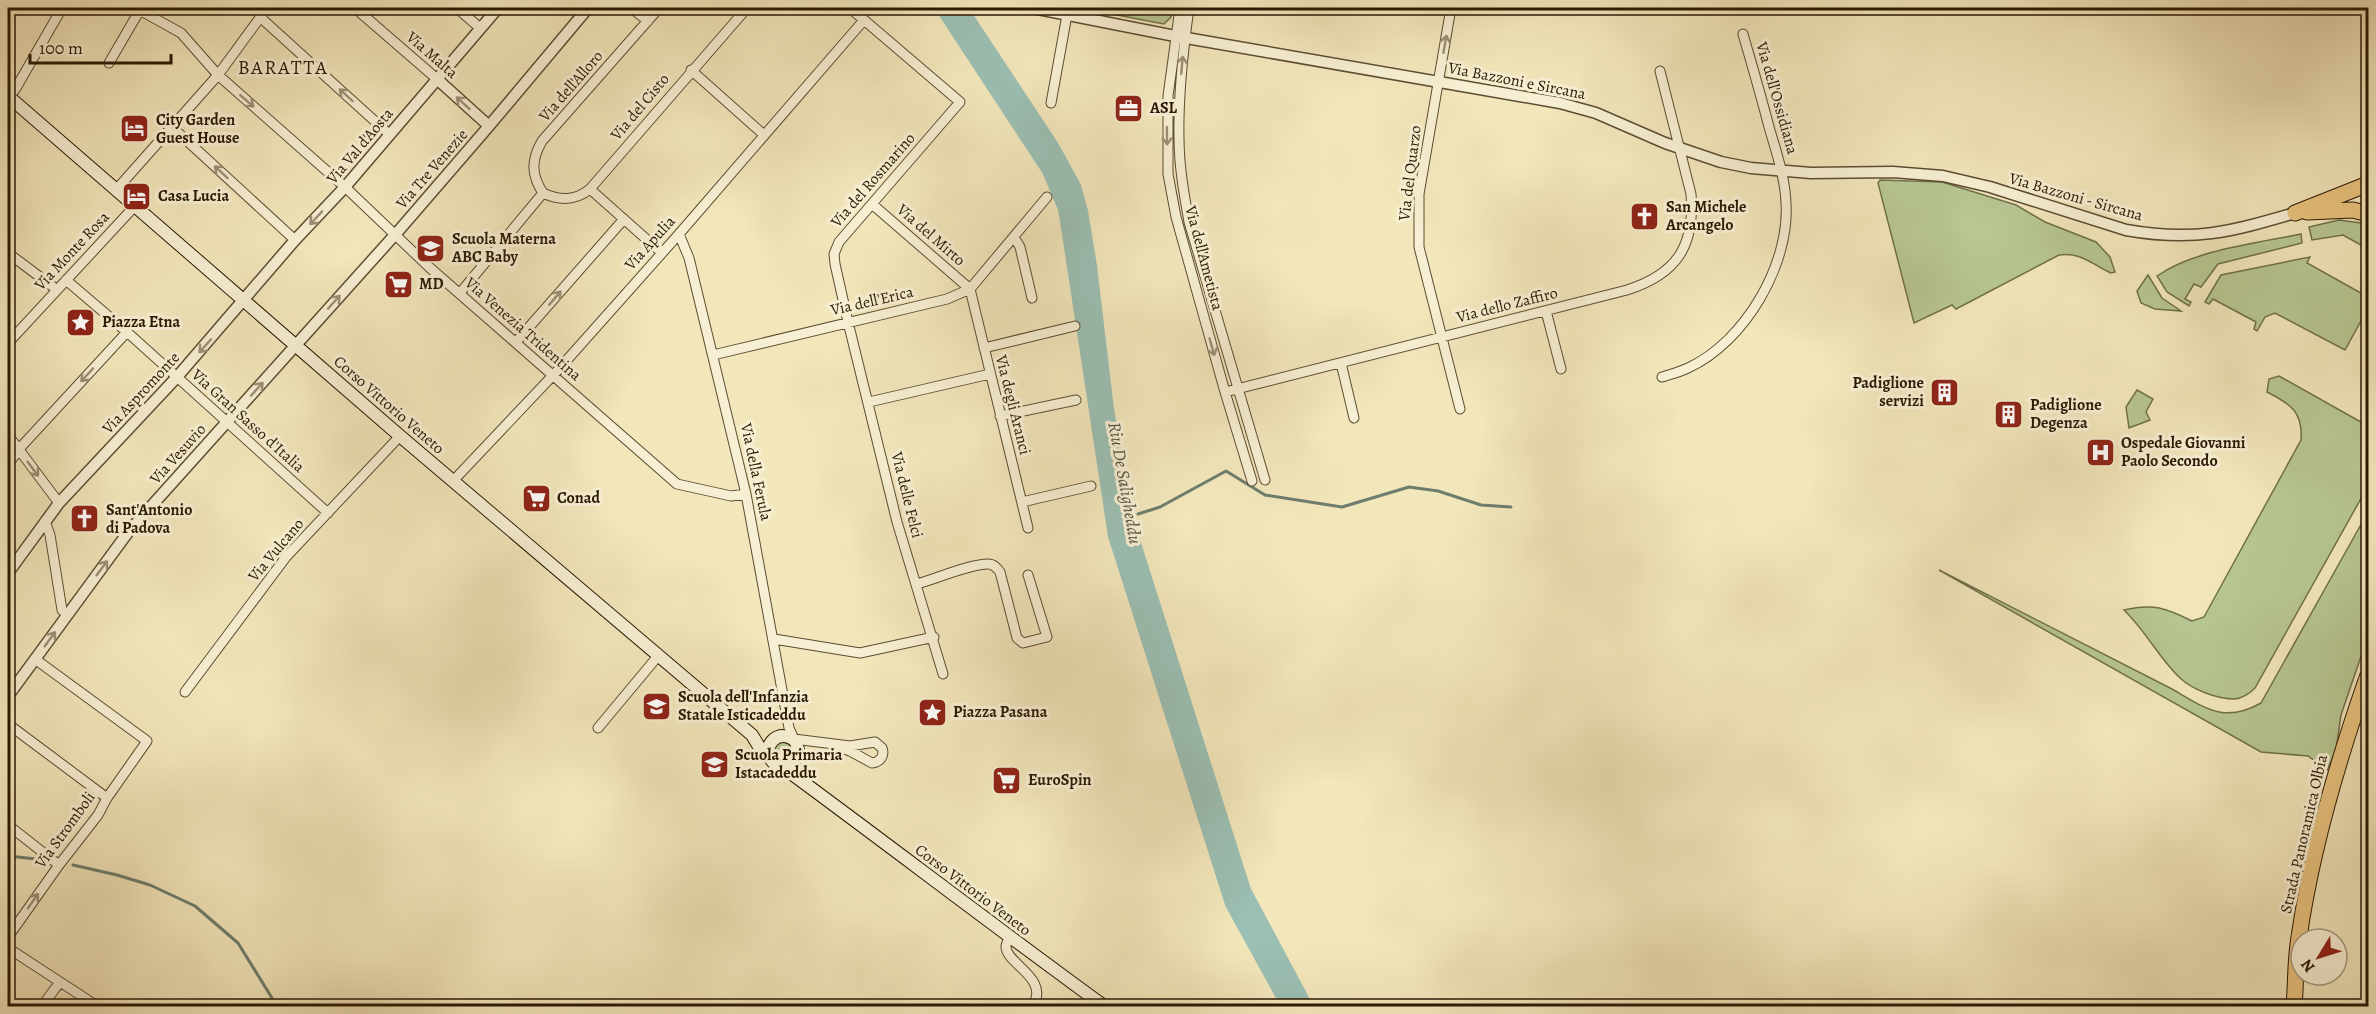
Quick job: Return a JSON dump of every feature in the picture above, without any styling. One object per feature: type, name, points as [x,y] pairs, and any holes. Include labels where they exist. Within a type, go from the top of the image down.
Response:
[{"type":"highway","points":[[2295,213],[2368,184]]},
{"type":"highway","points":[[2295,213],[2368,195]]},
{"type":"highway","points":[[2295,213],[2353,210],[2368,214]]},
{"type":"highway","name":"Strada Panoramica Olbia","points":[[2294,1006],[2298,939],[2311,869],[2330,788],[2368,675]]},
{"type":"main road","name":"Corso Vittorio Veneto","points":[[8,97],[243,302],[752,735],[765,741],[783,738]]},
{"type":"main road","name":"Corso Vittorio Veneto","points":[[752,735],[761,750],[769,754]]},
{"type":"main road","points":[[783,738],[798,745],[798,757],[790,765],[781,766],[774,763],[769,754],[769,747],[783,738]]},
{"type":"main road","name":"Corso Vittorio Veneto","points":[[798,757],[804,775],[824,798]]},
{"type":"main road","name":"Corso Vittorio Veneto","points":[[781,766],[1104,1006]]},
{"type":"street","points":[[8,97],[16,88],[62,8]]},
{"type":"street","points":[[109,63],[139,8]]},
{"type":"street","name":"Via Venezia Tridentina","points":[[139,8],[181,33],[218,75],[677,484],[731,496],[746,494]]},
{"type":"street","points":[[117,190],[218,75],[267,8]]},
{"type":"street","name":"Via Malta","points":[[355,8],[489,126]]},
{"type":"street","points":[[457,8],[480,28]]},
{"type":"street","name":"Via Val d'Aosta","points":[[243,302],[295,240],[345,188],[498,8]]},
{"type":"street","name":"Via Tre Venezie","points":[[295,346],[395,235],[588,8]]},
{"type":"street","points":[[631,8],[648,21]]},
{"type":"street","name":"Via dell'Alloro","points":[[543,194],[534,174],[535,153],[659,8]]},
{"type":"street","name":"Via del Cisto","points":[[590,189],[747,8]]},
{"type":"street","points":[[850,8],[864,20]]},
{"type":"street","name":"Via Bazzoni e Sircana","points":[[1033,8],[1068,11],[1180,37],[1560,103],[1587,110],[1680,149],[1721,162],[1782,171],[1921,173],[1990,188]]},
{"type":"street","points":[[1180,8],[1180,37]]},
{"type":"street","points":[[1180,37],[1189,8]]},
{"type":"street","name":"Via del Quarzo","points":[[1451,8],[1419,194],[1418,221],[1419,248],[1460,409]]},
{"type":"street","points":[[1051,103],[1068,11]]},
{"type":"street","points":[[260,17],[389,134]]},
{"type":"street","name":"Via del Rosmarino","points":[[848,322],[834,254],[839,242],[960,102],[864,20]]},
{"type":"street","name":"Via Apulia","points":[[453,481],[554,375],[864,20]]},
{"type":"street","name":"Via dell'Ossidiana","points":[[1662,377],[1689,368],[1728,340],[1746,320],[1761,297],[1776,266],[1785,224],[1786,203],[1782,171],[1743,34]]},
{"type":"street","name":"Via dell'Ametista","points":[[1180,37],[1179,140],[1189,222],[1265,480]]},
{"type":"street","name":"Via dell'Ametista","points":[[1180,37],[1168,96],[1168,174],[1176,217],[1252,481]]},
{"type":"street","points":[[691,70],[764,135]]},
{"type":"street","name":"Via dello Zaffiro","points":[[1225,392],[1546,311],[1649,283],[1664,274],[1677,260],[1690,231],[1692,215],[1691,194],[1660,71]]},
{"type":"street","points":[[172,128],[295,240]]},
{"type":"street","name":"Via Bazzoni - Sircana","points":[[1990,188],[2126,230],[2149,234],[2186,237],[2216,234],[2295,213]]},
{"type":"street","points":[[460,293],[543,194],[552,198],[573,198],[590,189],[662,253]]},
{"type":"street","name":"Via dell'Erica","points":[[713,356],[947,300],[970,290],[1047,197]]},
{"type":"street","name":"Via del Mirto","points":[[872,204],[970,290]]},
{"type":"street","name":"Via Monte Rosa","points":[[8,343],[134,207]]},
{"type":"street","points":[[516,342],[624,219]]},
{"type":"street","name":"Via della Ferula","points":[[679,234],[689,258],[746,494],[774,639],[786,721],[783,738]]},
{"type":"street","points":[[1014,237],[1020,247],[1032,298]]},
{"type":"street","points":[[8,253],[56,289]]},
{"type":"street","name":"Via Gran Sasso d'Italia","points":[[66,280],[328,513]]},
{"type":"street","name":"Via degli Aranci","points":[[970,290],[1028,528]]},
{"type":"street","name":"Via Aspromonte","points":[[8,573],[58,503],[177,377],[243,302]]},
{"type":"street","points":[[1546,311],[1561,369]]},
{"type":"street","name":"Via delle Felci","points":[[848,322],[897,522],[934,637],[943,674]]},
{"type":"street","points":[[984,348],[1075,326]]},
{"type":"street","points":[[8,465],[19,450],[127,332]]},
{"type":"street","name":"Via Vesuvio","points":[[8,696],[129,531],[295,346]]},
{"type":"street","points":[[1341,363],[1354,418]]},
{"type":"street","points":[[869,402],[990,374]]},
{"type":"street","points":[[1000,416],[1076,400]]},
{"type":"street","points":[[8,435],[58,503]]},
{"type":"street","name":"Via Vulcano","points":[[185,692],[286,557],[400,436]]},
{"type":"street","points":[[1022,502],[1091,486]]},
{"type":"street","points":[[45,521],[50,534],[62,610],[67,615]]},
{"type":"street","points":[[917,584],[971,568],[994,565],[999,572],[1017,638],[1023,643],[1047,638],[1028,575]]},
{"type":"street","points":[[774,639],[860,653],[934,637]]},
{"type":"street","points":[[598,728],[658,656]]},
{"type":"street","name":"Via Stromboli","points":[[8,937],[98,815],[107,798],[147,741],[35,659]]},
{"type":"street","points":[[8,724],[107,798]]},
{"type":"street","points":[[783,738],[836,746],[865,744],[871,741],[878,743],[883,755],[879,761],[872,763],[836,746]]},
{"type":"street","points":[[798,757],[808,746],[818,743]]},
{"type":"street","points":[[862,757],[865,744]]},
{"type":"street","points":[[8,825],[59,865]]},
{"type":"street","points":[[1009,937],[1006,945],[1007,951],[1028,974],[1036,987],[1037,999],[1033,1006]]},
{"type":"street","points":[[8,948],[97,1006]]},
{"type":"street","points":[[42,1006],[60,982]]},
{"type":"green space","points":[[1080,8],[1173,8],[1171,17],[1164,24]]},
{"type":"green space","points":[[1880,180],[1942,182],[2016,205],[2045,222],[2096,242],[2110,257],[2115,272],[2111,273],[2074,255],[2059,255],[1956,309],[1952,305],[1914,323],[1878,183]]},
{"type":"green space","points":[[2339,220],[2368,224],[2368,249],[2343,235],[2312,240],[2309,227]]},
{"type":"green space","points":[[2301,234],[2302,243],[2218,264],[2201,287],[2194,284],[2185,299],[2191,302],[2189,306],[2167,292],[2157,276],[2172,267],[2207,254]]},
{"type":"green space","points":[[2310,257],[2307,263],[2368,297],[2368,308],[2345,350],[2275,313],[2265,317],[2257,331],[2254,329],[2256,322],[2213,299],[2209,304],[2205,302],[2221,275]]},
{"type":"green space","points":[[2148,275],[2162,298],[2181,311],[2155,309],[2141,303],[2137,291]]},
{"type":"green space","points":[[2279,376],[2368,426],[2368,486],[2255,688],[2246,695],[2228,699],[2198,690],[2180,678],[2124,610],[2151,607],[2167,610],[2192,621],[2204,617],[2301,440],[2300,422],[2294,410],[2267,392],[2269,379]]},
{"type":"green space","points":[[2137,390],[2153,399],[2146,412],[2150,420],[2129,428],[2126,407]]},
{"type":"green space","points":[[2368,512],[2368,636],[2341,715],[2336,751],[2327,770],[2308,756],[2261,752],[1939,570],[2205,707],[2225,713],[2236,712],[2261,703]]},
{"type":"green space","points":[[784,741],[791,744],[794,751],[791,758],[784,761],[777,758],[774,751],[777,744]]},
{"type":"waterway","name":"Riu De Saligheddu","points":[[940,8],[1047,171],[1063,209],[1113,536],[1230,904],[1286,1006]]},
{"type":"waterway","name":"Riu De Saligheddu","points":[[950,8],[1053,167],[1069,201],[1077,237],[1115,508],[1231,882],[1296,1006]]},
{"type":"waterway","name":"Riu De Saligheddu","points":[[963,8],[1054,146],[1076,186],[1083,211],[1092,266],[1109,409],[1127,515],[1246,890],[1308,1006]]},
{"type":"waterway","points":[[1138,514],[1160,507],[1226,471],[1265,495],[1342,507],[1409,487],[1438,491],[1481,505],[1511,507]]},
{"type":"waterway","name":"Riu De Saligheddu","points":[[1115,508],[1120,512]]},
{"type":"waterway","points":[[8,856],[36,859]]},
{"type":"waterway","points":[[73,865],[150,885],[195,906],[238,943],[277,1006]]},
{"type":"place","name":"ASL","points":[[1129,108]]},
{"type":"place","name":"City Garden Guest House","points":[[135,129]]},
{"type":"place","name":"Casa Lucia","points":[[137,196]]},
{"type":"place","name":"San Michele Arcangelo","points":[[1645,216]]},
{"type":"place","name":"Scuola Materna ABC Baby","points":[[431,248]]},
{"type":"place","name":"MD","points":[[398,284]]},
{"type":"place","name":"Piazza Etna","points":[[81,322]]},
{"type":"place","name":"Padiglione servizi","points":[[1945,392]]},
{"type":"place","name":"Padiglione Degenza","points":[[2009,414]]},
{"type":"place","name":"Ospedale Giovanni Paolo Secondo","points":[[2100,452]]},
{"type":"place","name":"Conad","points":[[536,498]]},
{"type":"place","name":"Sant'Antonio di Padova","points":[[85,519]]},
{"type":"place","name":"Scuola dell'Infanzia Statale Isticadeddu","points":[[657,706]]},
{"type":"place","name":"Piazza Pasana","points":[[932,712]]},
{"type":"place","name":"Scuola Primaria Istacadeddu","points":[[714,764]]},
{"type":"place","name":"EuroSpin","points":[[1007,780]]},
{"type":"district","name":"BARATTA","points":[[283,67]]}]
